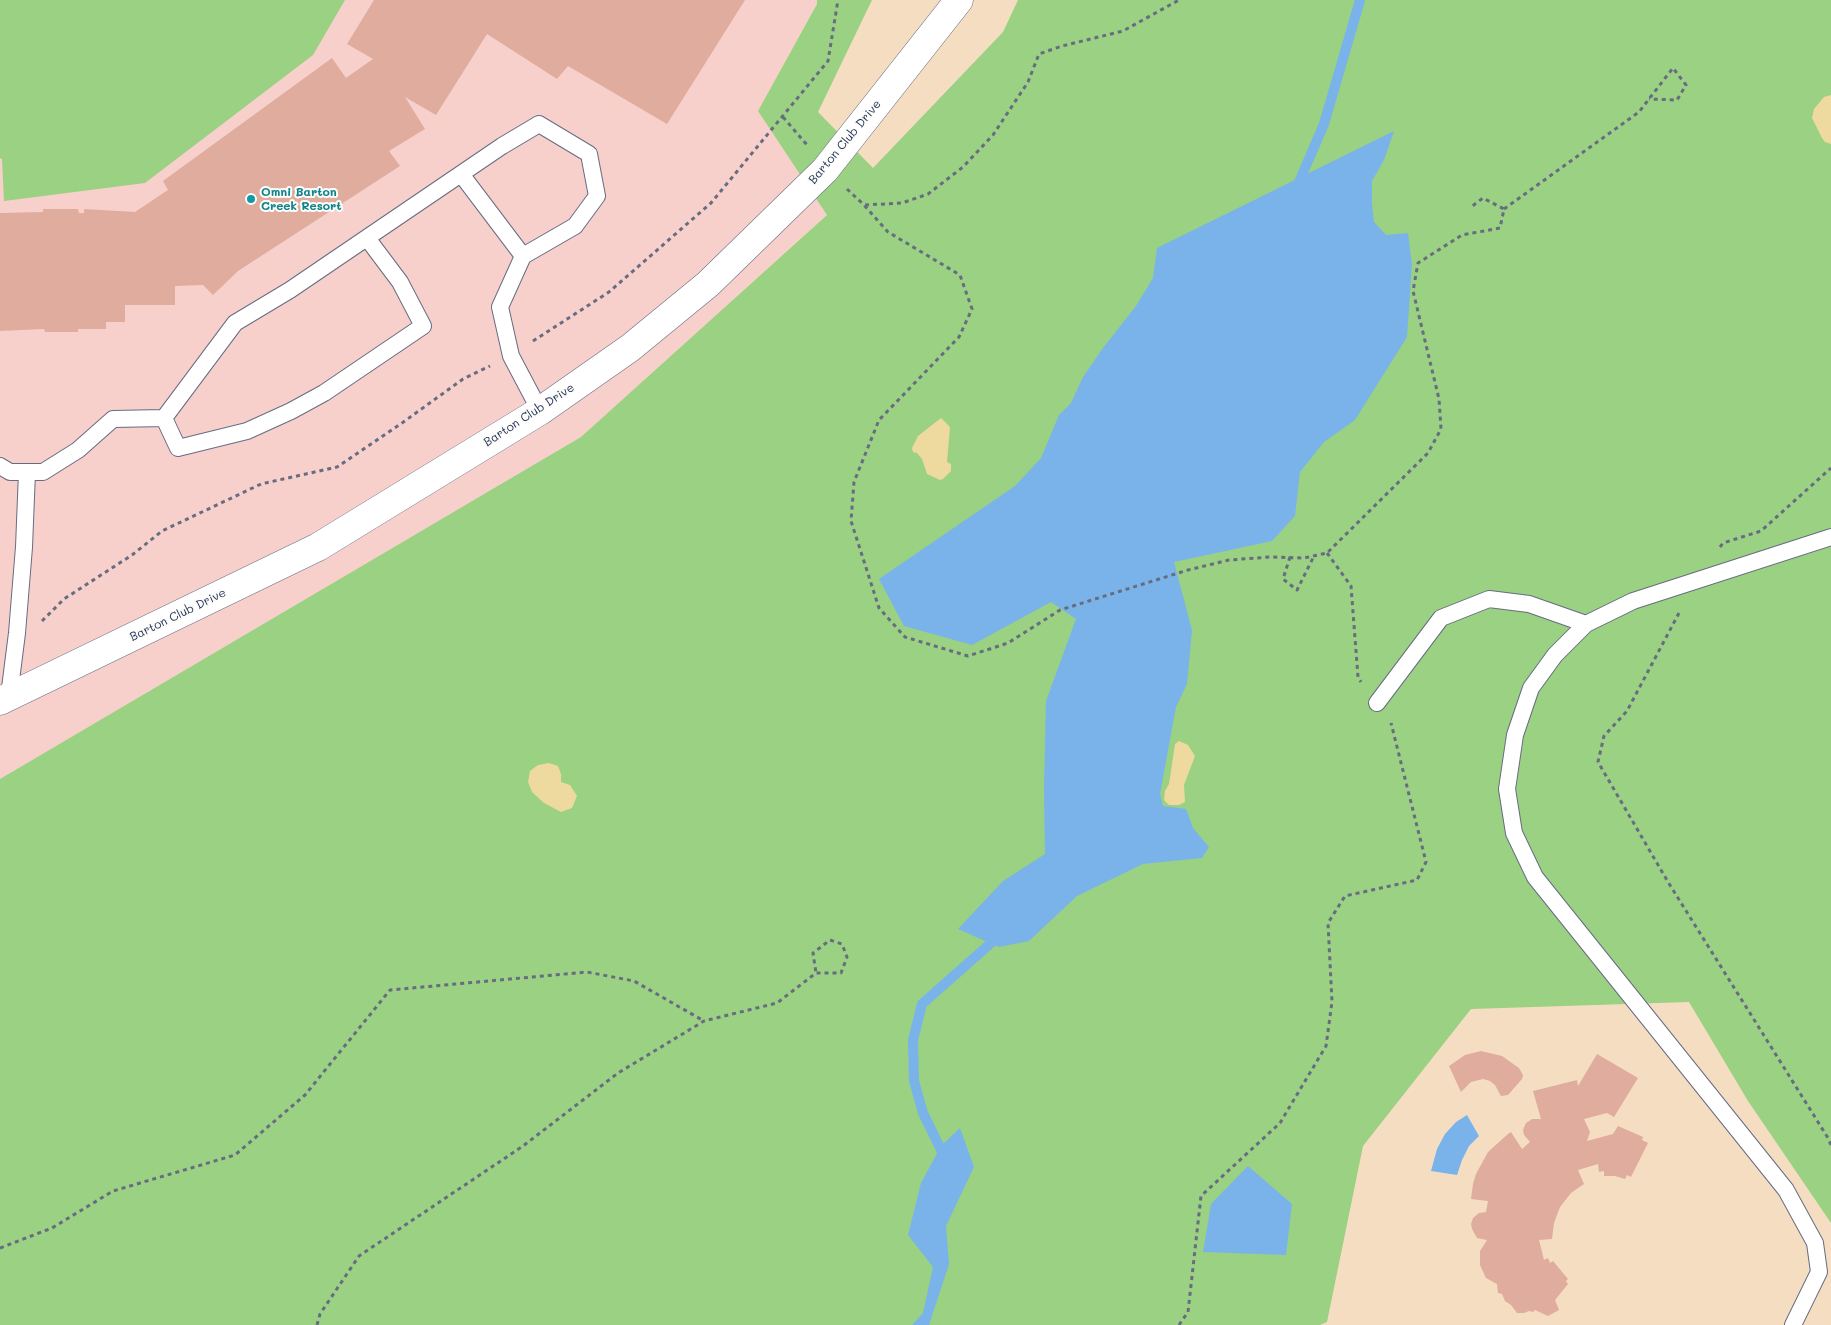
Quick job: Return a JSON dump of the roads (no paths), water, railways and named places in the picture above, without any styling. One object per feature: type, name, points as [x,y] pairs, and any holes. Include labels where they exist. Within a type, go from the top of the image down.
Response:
[{"type":"street","name":"Barton Club Drive","points":[[4,699],[318,547],[540,411],[630,348],[708,284],[827,168],[959,0]]},
{"type":"lane","points":[[164,418],[235,323],[290,290],[539,124],[589,154],[597,196],[574,226],[524,256],[500,307],[510,356],[540,411]]},
{"type":"lane","points":[[462,174],[524,256]]},
{"type":"lane","points":[[164,418],[178,448],[247,432],[291,411],[324,392],[423,326],[400,282],[367,238]]},
{"type":"lane","points":[[0,466],[10,472],[43,472],[78,450],[113,418],[164,418]]},
{"type":"lane","points":[[4,699],[20,595],[24,547],[26,472]]},
{"type":"lane","points":[[1793,1325],[1819,1272],[1815,1243],[1786,1190],[1535,877],[1514,833],[1507,789],[1515,734],[1531,688],[1556,655],[1586,624],[1632,602],[1831,537]]},
{"type":"lane","points":[[1378,703],[1442,618],[1489,599],[1529,604],[1586,624]]},
{"type":"water","points":[[1394,131],[1384,160],[1372,181],[1372,203],[1374,222],[1386,235],[1408,233],[1412,265],[1407,337],[1355,420],[1324,442],[1300,472],[1295,516],[1272,541],[1174,562],[1192,630],[1187,684],[1176,707],[1160,794],[1163,806],[1186,809],[1193,828],[1209,847],[1202,858],[1143,864],[1077,896],[1029,941],[999,947],[958,929],[1003,881],[1045,854],[1046,701],[1076,619],[1051,602],[972,645],[904,626],[879,579],[1015,486],[1041,458],[1059,415],[1071,403],[1083,377],[1136,306],[1153,278],[1157,248]]},
{"type":"water","points":[[1467,1115],[1479,1136],[1469,1146],[1457,1175],[1431,1171],[1437,1149],[1445,1134],[1456,1122]]},
{"type":"water","points":[[960,1128],[974,1167],[946,1226],[949,1264],[929,1325],[912,1325],[923,1313],[933,1267],[908,1235],[921,1183],[941,1146]]},
{"type":"water","points":[[1248,1166],[1292,1204],[1286,1255],[1203,1252],[1211,1204]]},
{"type":"waterway","points":[[1296,189],[1324,124],[1360,0]]},
{"type":"waterway","points":[[945,1158],[923,1113],[914,1081],[913,1040],[922,1004],[1000,935]]},
{"type":"place","name":"Omni Barton Creek Resort","points":[[251,199]]}]
